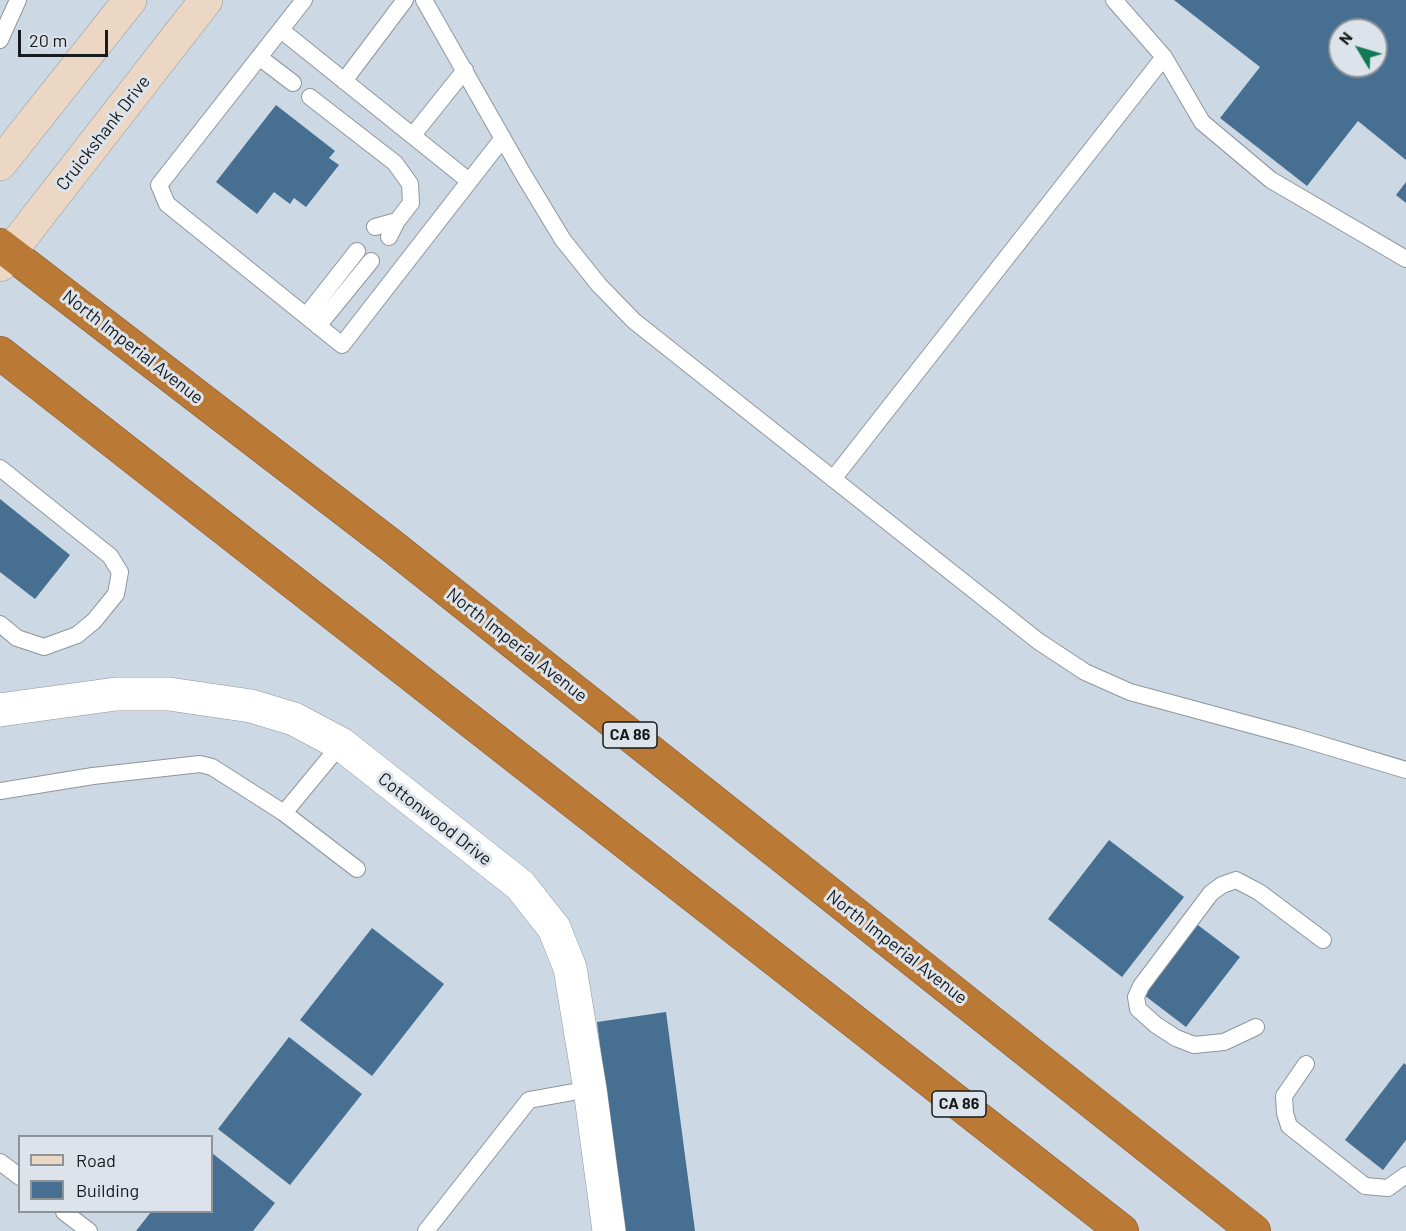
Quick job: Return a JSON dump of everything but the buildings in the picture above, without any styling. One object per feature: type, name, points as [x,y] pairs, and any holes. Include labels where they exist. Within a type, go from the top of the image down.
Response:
[{"type":"highway","name":"North Imperial Avenue","points":[[3,254],[402,554],[1254,1231]]},
{"type":"highway","name":"CA 86","points":[[0,353],[1122,1231]]},
{"type":"street","points":[[0,164],[130,0]]},
{"type":"street","name":"Cruickshank Drive","points":[[3,254],[206,0]]},
{"type":"street","name":"Cottonwood Drive","points":[[0,710],[116,694],[169,694],[261,709],[294,719],[340,744],[520,885],[554,928],[570,968],[590,1089],[609,1231]]},
{"type":"lane","points":[[0,40],[18,0]]},
{"type":"lane","points":[[304,0],[159,185],[167,204],[342,345],[503,138]]},
{"type":"lane","points":[[344,81],[405,0]]},
{"type":"lane","points":[[424,0],[563,240],[599,285],[634,321],[1038,641],[1085,672],[1130,692],[1296,737],[1406,770]]},
{"type":"lane","points":[[1114,0],[1164,57],[1202,122],[1271,180],[1406,259]]},
{"type":"lane","points":[[281,30],[469,181]]},
{"type":"lane","points":[[258,57],[292,83]]},
{"type":"lane","points":[[833,479],[1164,57]]},
{"type":"lane","points":[[413,135],[465,70]]},
{"type":"lane","points":[[310,97],[395,163],[411,184],[411,203],[397,221],[382,232]]},
{"type":"lane","points":[[312,321],[364,256]]},
{"type":"lane","points":[[0,468],[110,556],[120,572],[116,594],[94,621],[77,635],[44,647],[18,638],[0,624]]},
{"type":"lane","points":[[284,813],[340,744]]},
{"type":"lane","points":[[0,791],[93,776],[200,764],[212,767],[284,813],[357,869]]},
{"type":"lane","points":[[1256,1027],[1224,1042],[1194,1045],[1176,1038],[1156,1025],[1138,1009],[1136,997],[1140,986],[1211,893],[1222,885],[1236,880],[1259,892],[1323,940]]},
{"type":"lane","points":[[1306,1064],[1284,1096],[1285,1113],[1289,1126],[1365,1186],[1388,1188],[1406,1175]]},
{"type":"lane","points":[[426,1231],[529,1100],[590,1089]]},
{"type":"lane","points":[[0,1162],[18,1176]]},
{"type":"lane","points":[[65,1213],[89,1231]]},
{"type":"shaded area","points":[[0,0],[1406,0],[1406,1231],[0,1231]]}]
